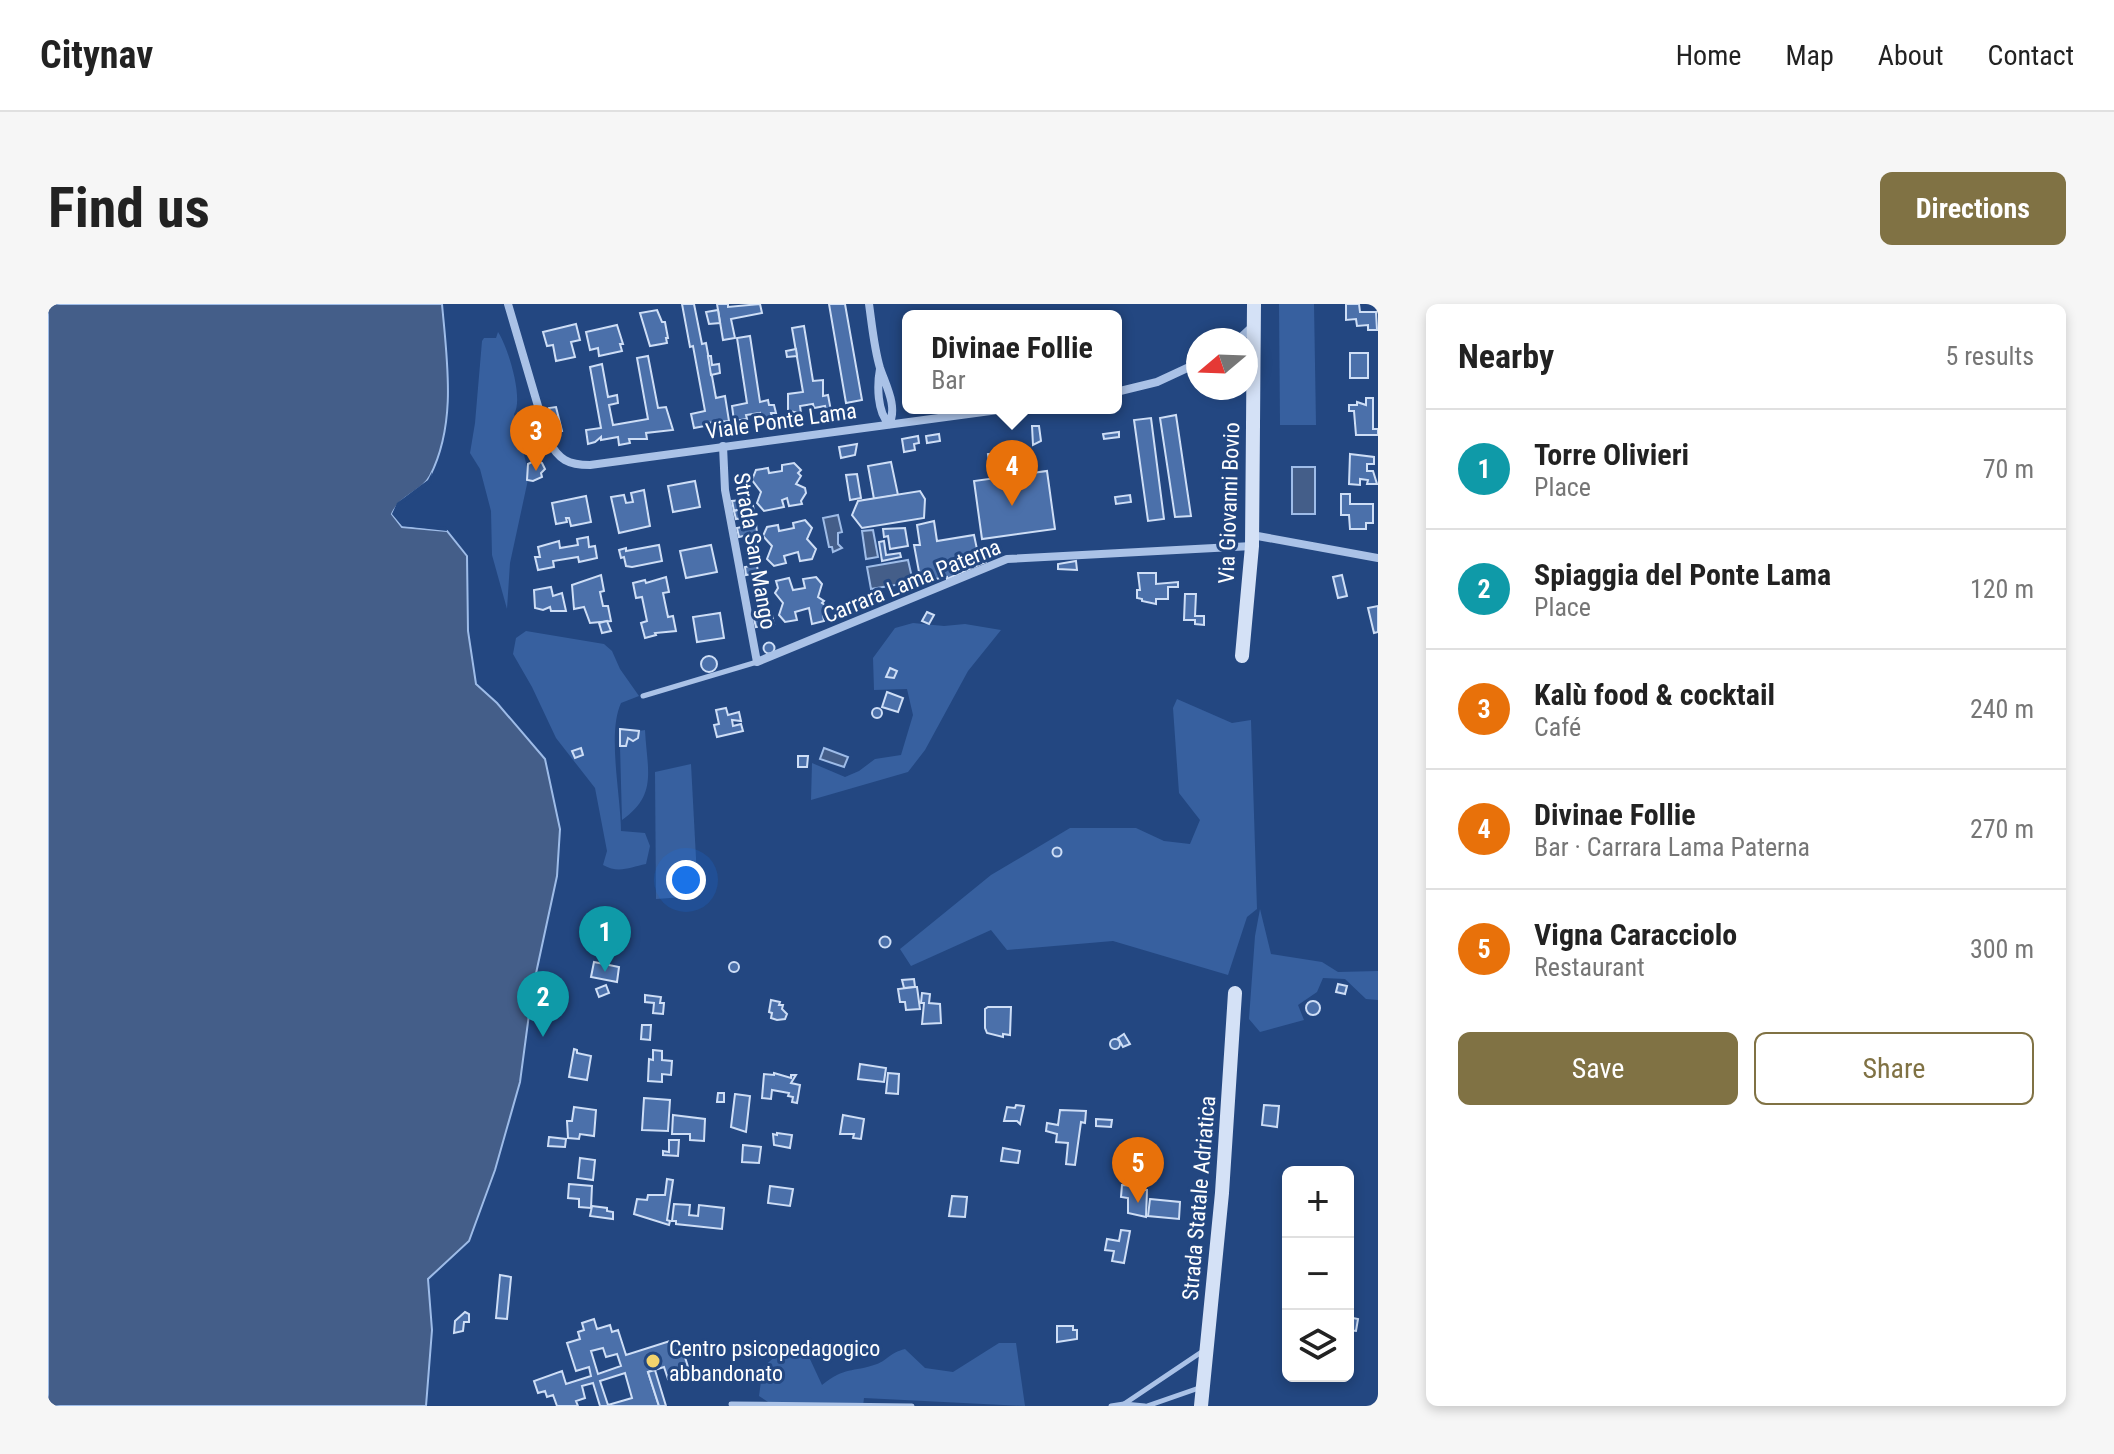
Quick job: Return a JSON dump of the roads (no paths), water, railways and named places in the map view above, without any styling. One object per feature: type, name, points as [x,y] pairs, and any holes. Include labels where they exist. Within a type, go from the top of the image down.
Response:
[{"type":"main road","name":"Via Giovanni Bovio","points":[[1254,304],[1254,328]]},
{"type":"main road","name":"Via Giovanni Bovio","points":[[1242,656],[1252,540],[1253,400]]},
{"type":"main road","name":"Strada Statale Adriatica","points":[[1201,1406],[1228,1119],[1235,993]]},
{"type":"street","name":"Viale Ponte Lama","points":[[508,304],[539,411],[556,455],[569,463],[590,465],[966,414]]},
{"type":"street","points":[[869,304],[880,369],[880,403],[883,418],[889,424]]},
{"type":"street","points":[[1251,328],[1254,322]]},
{"type":"street","points":[[1122,391],[1157,382],[1186,369]]},
{"type":"street","name":"Strada San Mango","points":[[723,446],[725,490],[757,662]]},
{"type":"street","name":"Carrara Lama Paterna","points":[[757,662],[1007,559],[1252,540],[1378,558]]},
{"type":"lane","name":"Carrara Lama Paterna","points":[[643,696],[757,662]]},
{"type":"lane","points":[[1124,1404],[1208,1348]]},
{"type":"lane","points":[[1111,1406],[1146,1406],[1203,1386]]},
{"type":"lane","points":[[731,1404],[912,1406]]},
{"type":"place","name":"Kalù food & cocktail","points":[[536,471]]},
{"type":"place","name":"Divinae Follie","points":[[1012,506]]},
{"type":"place","name":"Torre Olivieri","points":[[605,972]]},
{"type":"place","name":"Spiaggia del Ponte Lama","points":[[543,1037]]},
{"type":"place","name":"Vigna Caracciolo","points":[[1138,1203]]},
{"type":"place","name":"Centro psicopedagogico abbandonato","points":[[653,1361]]}]
